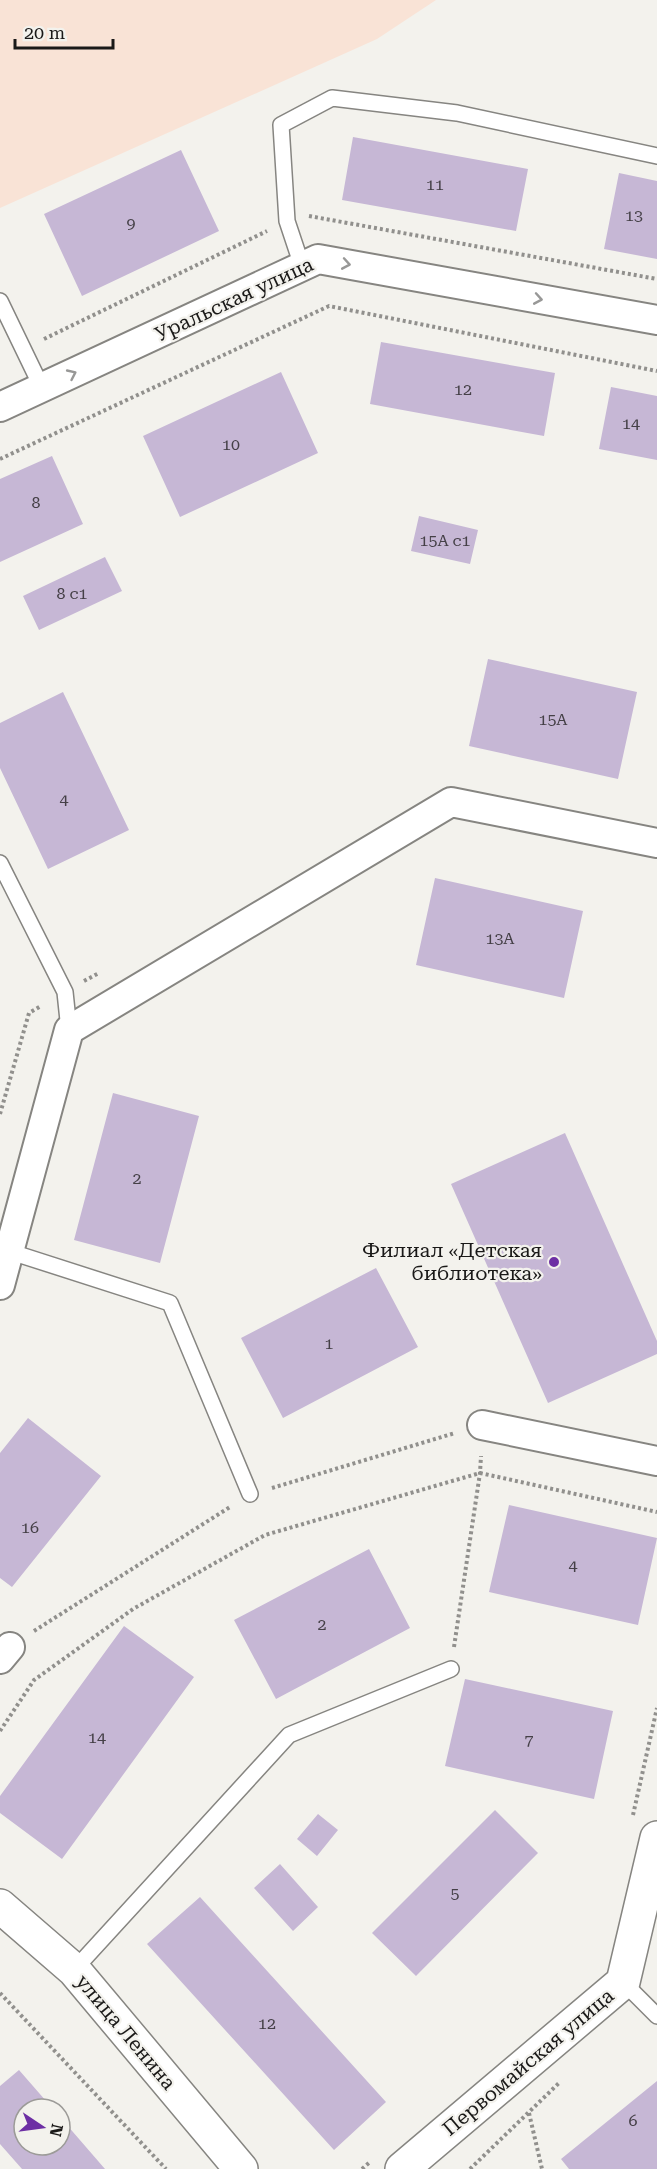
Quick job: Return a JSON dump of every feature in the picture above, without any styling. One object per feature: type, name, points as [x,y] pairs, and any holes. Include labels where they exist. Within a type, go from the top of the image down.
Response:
[{"type":"main road","name":"Первомайская улица","points":[[402,2169],[623,1982],[651,1895],[644,1830]]},
{"type":"main road","name":"улица Ленина","points":[[0,1906],[74,1970],[241,2169]]},
{"type":"street","name":"Уральская улица","points":[[0,407],[318,259],[657,320]]},
{"type":"street","points":[[0,1285],[69,1030],[451,802],[657,843]]},
{"type":"street","points":[[482,1425],[657,1461]]},
{"type":"lane","points":[[302,266],[287,221],[281,125],[332,98],[457,113],[657,156]]},
{"type":"lane","points":[[0,301],[42,388]]},
{"type":"lane","points":[[0,863],[65,992],[69,1030]]},
{"type":"lane","points":[[8,1251],[170,1302],[250,1494]]},
{"type":"lane","points":[[74,1970],[289,1735],[451,1669]]},
{"type":"lane","points":[[623,1982],[657,2016]]},
{"type":"path","points":[[0,459],[329,306],[657,371]]},
{"type":"path","points":[[5,1653],[250,1494],[482,1425],[480,1473],[451,1669]]},
{"type":"path","points":[[0,1731],[34,1680],[133,1609],[265,1535],[480,1473],[657,1512]]},
{"type":"path","points":[[644,1830],[657,1707]]},
{"type":"path","points":[[0,1993],[166,2169]]},
{"type":"path","points":[[529,2112],[542,2169]]},
{"type":"path","points":[[362,2169],[371,2161]]},
{"type":"shaded area","points":[[0,0],[436,0],[377,39],[0,208]]},
{"type":"building","points":[[353,137],[528,169],[516,231],[342,200]]},
{"type":"building","points":[[181,150],[219,231],[82,296],[44,214]]},
{"type":"building","points":[[619,173],[657,181],[657,259],[604,249]]},
{"type":"building","points":[[381,342],[555,373],[544,436],[370,404]]},
{"type":"building","points":[[281,372],[318,453],[180,517],[143,436]]},
{"type":"building","points":[[611,387],[657,396],[657,460],[599,449]]},
{"type":"building","points":[[52,456],[83,524],[0,562],[0,479]]},
{"type":"building","points":[[419,516],[478,530],[470,564],[411,551]]},
{"type":"building","points":[[105,557],[122,591],[39,630],[23,596]]},
{"type":"building","points":[[488,659],[637,692],[618,779],[469,746]]},
{"type":"building","points":[[63,692],[129,830],[48,869],[0,768],[0,723]]},
{"type":"building","points":[[435,878],[583,911],[564,998],[416,965]]},
{"type":"building","points":[[113,1093],[199,1116],[160,1263],[74,1240]]},
{"type":"building","name":"Филиал «Детская библиотека»","points":[[565,1133],[657,1341],[657,1354],[548,1403],[451,1184]]},
{"type":"building","points":[[376,1268],[418,1347],[283,1418],[241,1338]]},
{"type":"building","points":[[28,1418],[101,1476],[12,1587],[0,1578],[0,1453]]},
{"type":"building","points":[[509,1505],[657,1538],[638,1625],[489,1592]]},
{"type":"building","points":[[369,1549],[410,1628],[276,1699],[234,1620]]},
{"type":"building","points":[[124,1626],[194,1677],[62,1859],[0,1813],[0,1796]]},
{"type":"building","points":[[465,1679],[613,1711],[594,1799],[445,1766]]},
{"type":"building","points":[[495,1810],[538,1853],[416,1976],[372,1933]]},
{"type":"building","points":[[318,1814],[338,1830],[317,1856],[297,1839]]},
{"type":"building","points":[[280,1864],[318,1907],[293,1931],[254,1888]]},
{"type":"building","points":[[200,1897],[386,2102],[334,2150],[147,1944]]},
{"type":"building","points":[[19,2070],[43,2097],[12,2097],[12,2157],[72,2157],[72,2131],[105,2169],[22,2169],[0,2144],[0,2086]]},
{"type":"building","points":[[657,2081],[657,2169],[569,2169],[561,2159]]},
{"type":"place","name":"Филиал «Детская библиотека»","points":[[554,1262]]}]
